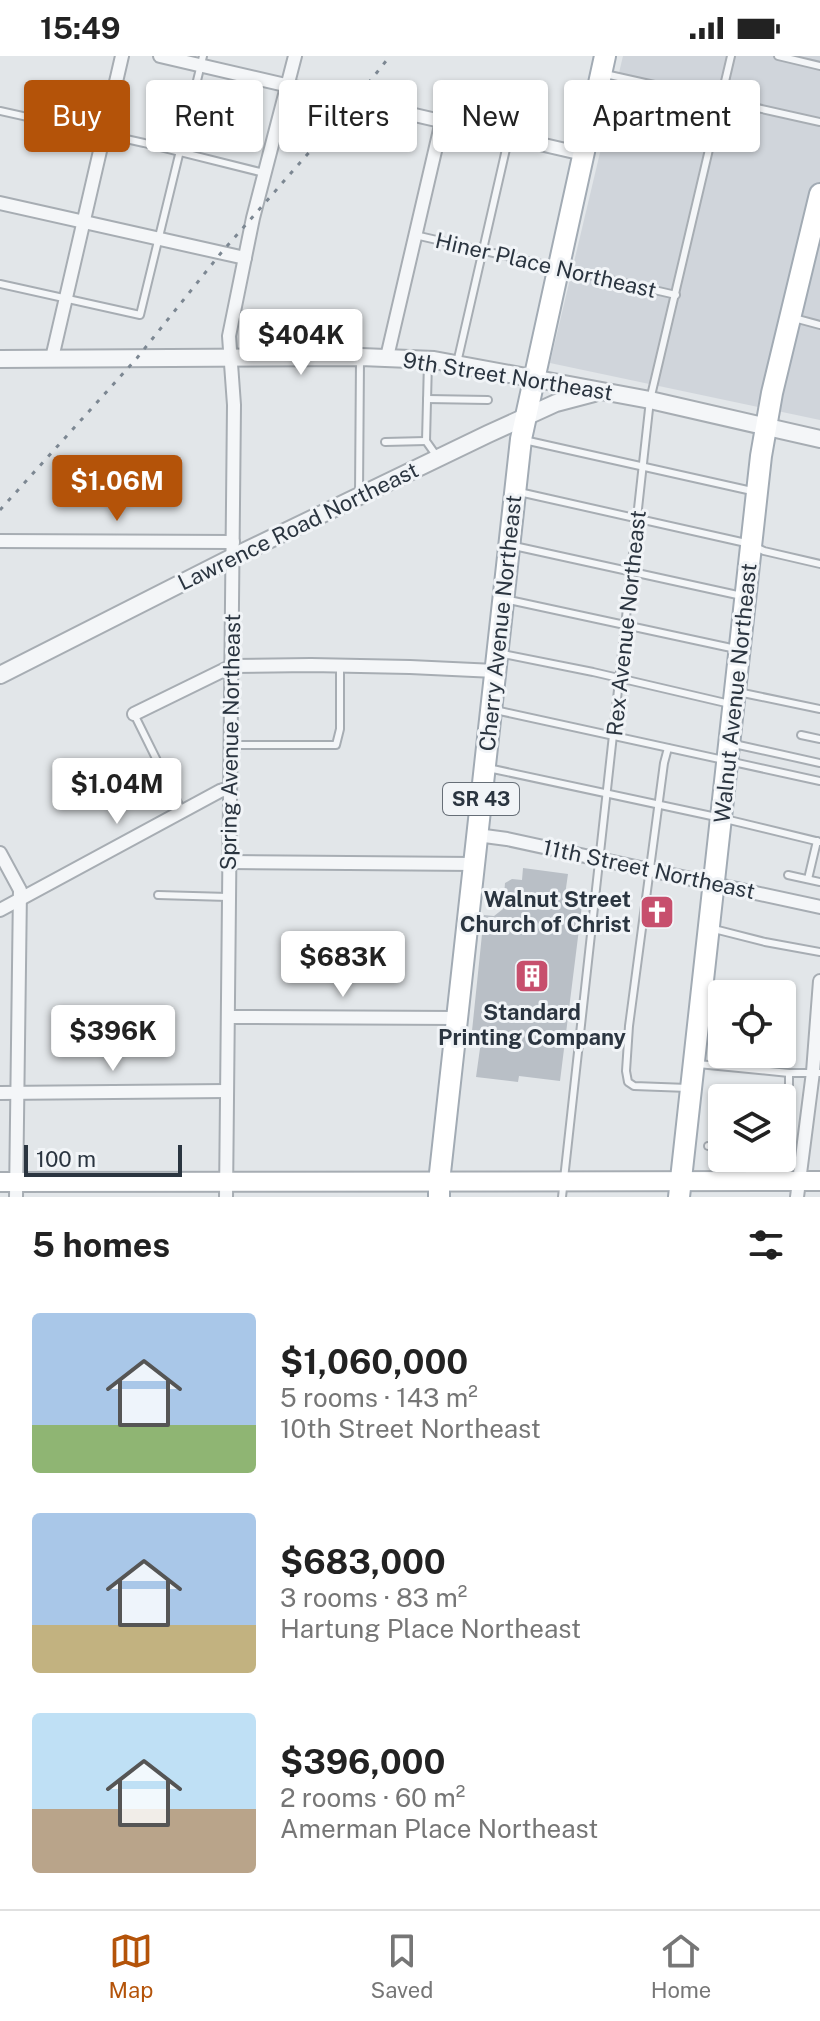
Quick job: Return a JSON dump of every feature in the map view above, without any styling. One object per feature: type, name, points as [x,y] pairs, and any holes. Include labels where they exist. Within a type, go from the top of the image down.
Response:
[{"type":"main road","name":"Cherry Avenue Northeast","points":[[439,1189],[521,439],[603,65]]},
{"type":"main road","name":"Walnut Avenue Northeast","points":[[680,1189],[765,426],[791,317],[814,248],[820,194]]},
{"type":"main road","points":[[11,1187],[105,1190],[680,1189],[776,1181],[798,1189],[820,1181]]},
{"type":"street","points":[[116,80],[122,56]]},
{"type":"street","points":[[160,56],[202,61],[279,83]]},
{"type":"street","name":"Spring Avenue Northeast","points":[[288,80],[295,56]]},
{"type":"street","name":"Spring Avenue Northeast","points":[[226,1189],[234,393],[229,336],[253,218],[279,116]]},
{"type":"street","points":[[548,145],[583,154]]},
{"type":"street","points":[[52,358],[99,152]]},
{"type":"street","points":[[387,357],[435,152]]},
{"type":"street","points":[[0,203],[245,258]]},
{"type":"street","name":"9th Street Northeast","points":[[0,359],[428,359],[650,400],[820,439]]},
{"type":"street","name":"Lawrence Road Northeast","points":[[0,675],[233,549],[359,496],[525,417],[575,397],[603,391]]},
{"type":"street","points":[[0,541],[233,549]]},
{"type":"street","points":[[134,714],[232,666],[410,667],[496,662]]},
{"type":"street","points":[[0,910],[230,788]]},
{"type":"street","name":"11th Street Northeast","points":[[477,835],[820,907]]},
{"type":"street","points":[[0,853],[20,890],[11,1187]]},
{"type":"street","points":[[229,862],[474,864]]},
{"type":"street","points":[[798,1189],[816,1072],[820,981]]},
{"type":"street","points":[[228,1017],[457,1018]]},
{"type":"street","points":[[0,1093],[227,1091]]},
{"type":"lane","name":"Rex Avenue Northeast","points":[[726,80],[731,56]]},
{"type":"lane","points":[[778,56],[820,66]]},
{"type":"lane","points":[[603,65],[654,80]]},
{"type":"lane","points":[[760,109],[820,122]]},
{"type":"lane","points":[[0,111],[24,117]]},
{"type":"lane","points":[[0,284],[140,315],[180,152],[264,173]]},
{"type":"lane","points":[[457,363],[505,152]]},
{"type":"lane","name":"Rex Avenue Northeast","points":[[563,1189],[650,400],[709,152]]},
{"type":"lane","name":"Hiner Place Northeast","points":[[415,235],[676,295]]},
{"type":"lane","points":[[791,317],[820,325]]},
{"type":"lane","points":[[359,496],[361,357]]},
{"type":"lane","points":[[428,359],[426,441],[438,458]]},
{"type":"lane","points":[[427,399],[488,400]]},
{"type":"lane","points":[[521,439],[757,492]]},
{"type":"lane","points":[[385,442],[426,441]]},
{"type":"lane","points":[[515,492],[751,544],[764,551],[820,564]]},
{"type":"lane","points":[[509,545],[745,596]]},
{"type":"lane","points":[[503,599],[740,650]]},
{"type":"lane","points":[[496,662],[528,658],[734,698],[820,709]]},
{"type":"lane","points":[[230,745],[336,745],[340,729],[340,665]]},
{"type":"lane","points":[[491,710],[668,748],[820,763]]},
{"type":"lane","points":[[134,714],[182,811]]},
{"type":"lane","points":[[801,735],[820,739]]},
{"type":"lane","points":[[668,748],[629,1026],[626,1071],[628,1082],[634,1086],[691,1088]]},
{"type":"lane","points":[[728,752],[820,781]]},
{"type":"lane","points":[[484,767],[818,841],[808,879]]},
{"type":"lane","points":[[788,875],[820,882]]},
{"type":"lane","points":[[158,895],[228,897]]},
{"type":"lane","points":[[709,928],[820,952]]},
{"type":"lane","points":[[694,1063],[789,1073],[816,1072]]},
{"type":"lane","points":[[789,1073],[789,1084]]},
{"type":"lane","points":[[776,1172],[776,1181]]},
{"type":"shaded area","points":[[623,56],[820,56],[820,420],[550,363],[600,152],[760,152],[760,80],[617,80]]},
{"type":"building","name":"Standard Printing Company","points":[[523,868],[568,874],[565,895],[583,897],[560,1081],[519,1076],[518,1082],[476,1077],[482,1034],[472,1031],[484,915],[494,916],[503,909],[505,883],[512,879],[522,880]]},
{"type":"railway","points":[[0,510],[137,358],[221,253],[390,56]]},
{"type":"place","name":"Walnut Street Church of Christ","points":[[657,912]]},
{"type":"place","name":"Standard Printing Company","points":[[532,976]]}]
